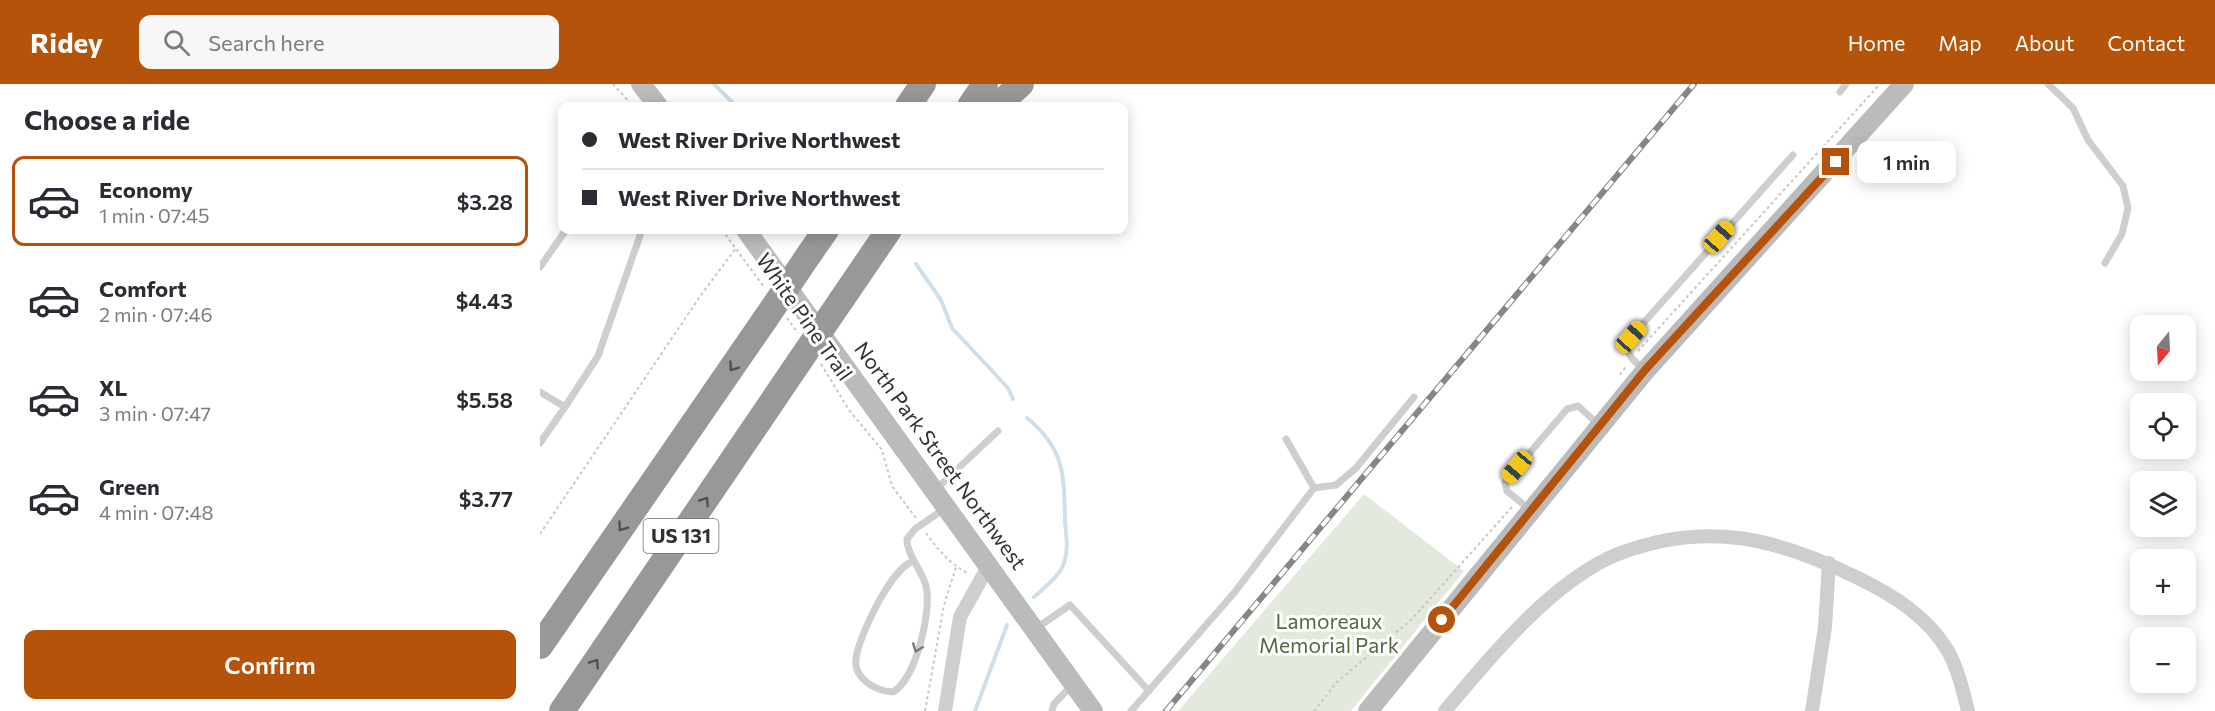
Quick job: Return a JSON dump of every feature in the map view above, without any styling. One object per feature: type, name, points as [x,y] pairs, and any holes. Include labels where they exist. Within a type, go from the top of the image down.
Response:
[{"type":"highway","points":[[911,102],[923,84]]},
{"type":"highway","points":[[973,102],[986,84]]},
{"type":"highway","points":[[1001,102],[1021,84]]},
{"type":"highway","name":"US 131","points":[[540,646],[823,234]]},
{"type":"highway","name":"US 131","points":[[562,711],[807,354],[886,234]]},
{"type":"highway","points":[[845,295],[898,234]]},
{"type":"main road","points":[[641,84],[655,102]]},
{"type":"main road","points":[[1368,711],[1645,370],[1905,84]]},
{"type":"main road","name":"North Park Street Northwest","points":[[749,234],[1093,711]]},
{"type":"street","points":[[1445,711],[1510,636],[1568,584],[1617,555],[1667,540],[1704,536],[1752,539],[1791,548],[1829,563],[1896,597],[1930,628],[1948,651],[1962,685],[1968,711]]},
{"type":"street","points":[[1812,711],[1825,627],[1829,563]]},
{"type":"street","points":[[945,711],[960,616],[989,565]]},
{"type":"lane","points":[[1840,92],[1846,84]]},
{"type":"lane","points":[[2048,84],[2073,108],[2088,140],[2123,186],[2128,208],[2126,217],[2122,234],[2105,263]]},
{"type":"lane","points":[[1645,370],[1629,356],[1627,347],[1631,337],[1793,155]]},
{"type":"lane","points":[[540,267],[563,234]]},
{"type":"lane","points":[[540,443],[598,356],[641,234]]},
{"type":"lane","points":[[540,392],[565,407]]},
{"type":"lane","points":[[1131,711],[1234,593],[1314,488],[1336,485],[1356,468],[1414,397]]},
{"type":"lane","points":[[1531,511],[1507,491],[1505,482],[1567,408],[1578,406],[1600,426]]},
{"type":"lane","points":[[935,490],[998,431]]},
{"type":"lane","points":[[1286,439],[1314,488]]},
{"type":"lane","points":[[914,561],[903,566],[869,622],[856,659],[867,683],[878,690],[893,692],[900,688],[908,673],[926,623],[926,587],[907,539],[921,525],[947,506]]},
{"type":"lane","points":[[1035,629],[1070,605],[1149,691]]},
{"type":"lane","points":[[1052,711],[1054,704],[1073,683]]},
{"type":"path","points":[[613,84],[629,102]]},
{"type":"path","points":[[725,234],[736,248]]},
{"type":"path","name":"White Pine Trail","points":[[540,534],[701,295],[736,248],[773,309],[882,450],[892,486],[938,551],[956,567],[944,605],[925,711]]},
{"type":"green space","name":"Lamoreaux Memorial Park","points":[[1364,494],[1464,571],[1351,711],[1178,711]]},
{"type":"waterway","points":[[714,84],[732,102]]},
{"type":"waterway","points":[[916,264],[941,300],[952,328],[1008,388],[1013,399]]},
{"type":"waterway","points":[[1027,418],[1049,441],[1060,464],[1063,476],[1067,542],[1066,558],[1062,568],[1034,597]]},
{"type":"waterway","points":[[975,711],[1007,625]]},
{"type":"railway","points":[[1166,711],[1694,84]]},
{"type":"route","points":[[1442,620],[1645,370],[1836,162]]}]
